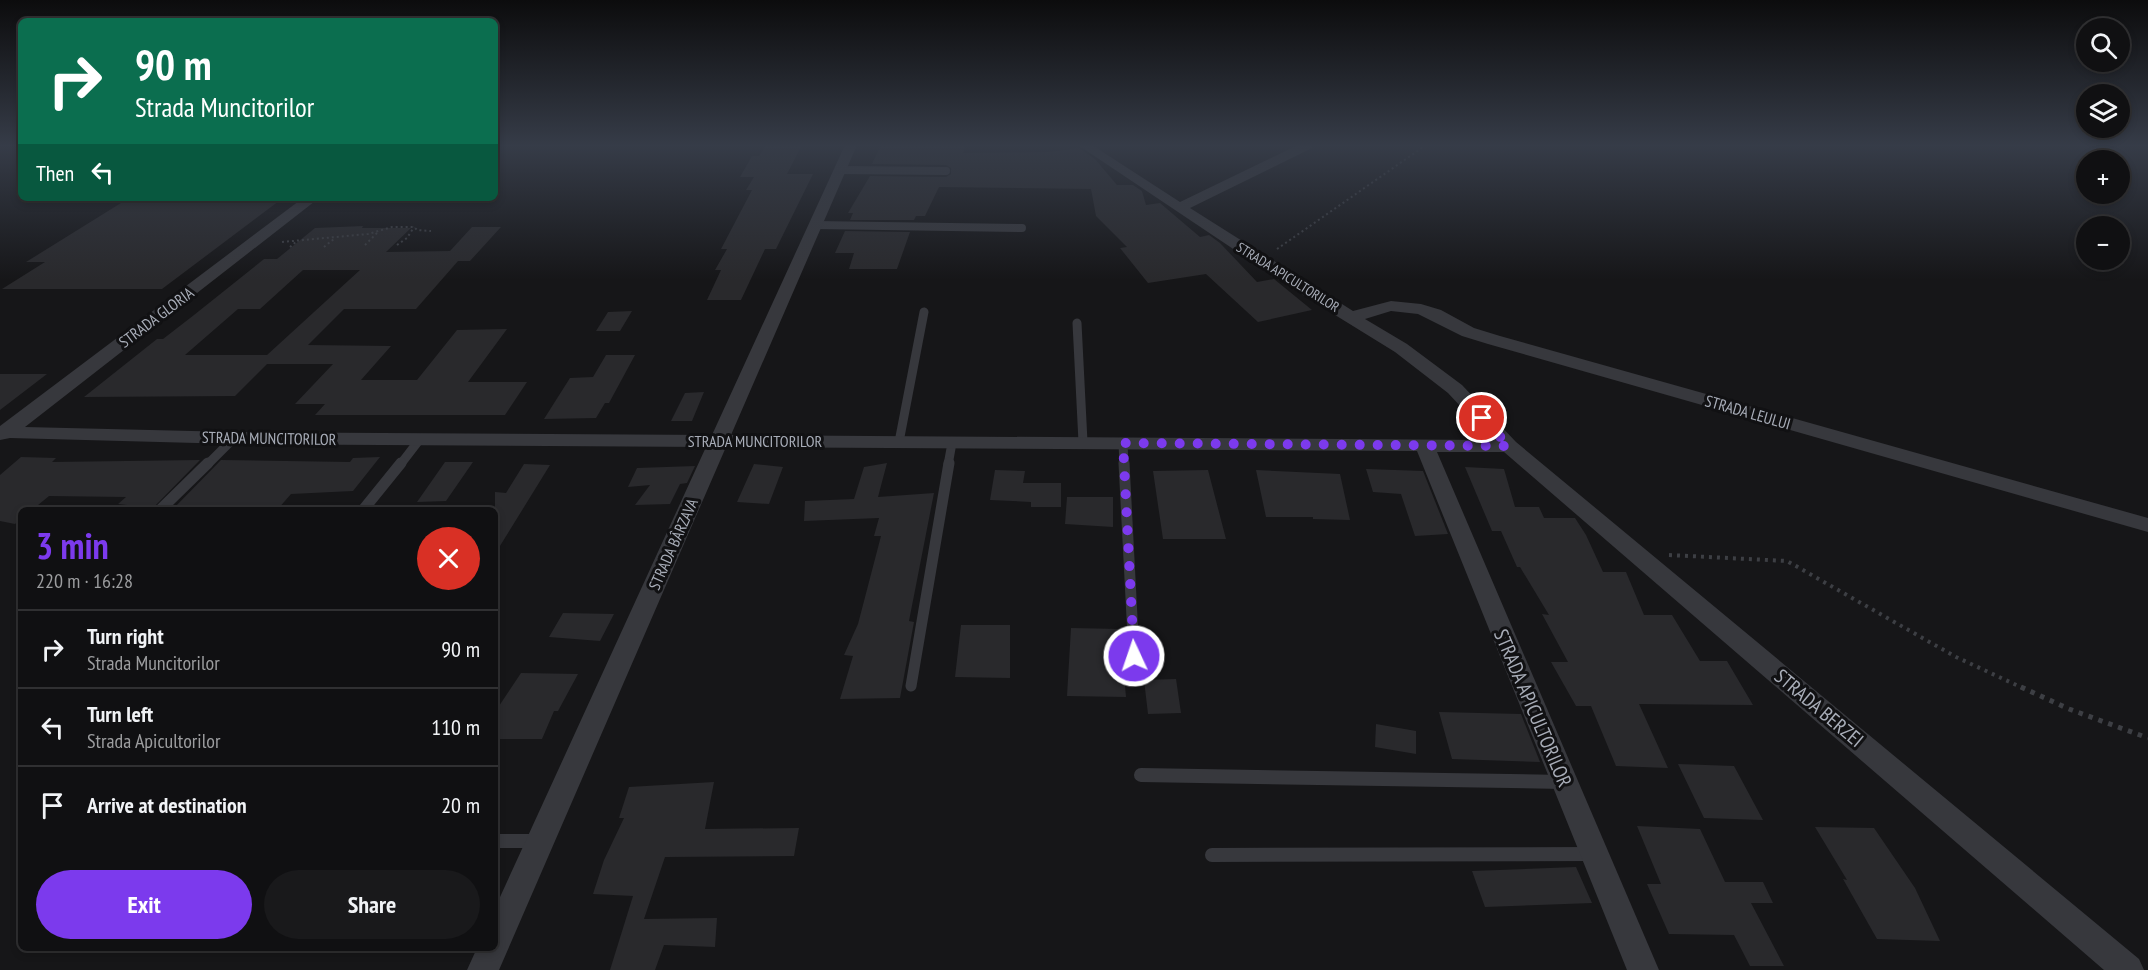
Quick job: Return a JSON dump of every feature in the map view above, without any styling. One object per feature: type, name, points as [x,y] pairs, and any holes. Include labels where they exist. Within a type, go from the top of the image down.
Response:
[{"type":"street","name":"STRADA BÂRZAVA","points":[[498,936],[831,190]]},
{"type":"street","name":"STRADA APICULTORILOR","points":[[1155,190],[1258,259],[1401,348],[1455,389],[1509,446]]},
{"type":"street","points":[[1181,207],[1215,190]]},
{"type":"street","name":"STRADA GLORIA","points":[[2,434],[308,201]]},
{"type":"street","name":"STRADA LEULUI","points":[[1351,317],[1391,306],[1421,309],[1485,338],[2148,525]]},
{"type":"street","name":"STRADA MUNCITORILOR","points":[[2,434],[234,438],[1509,446]]},
{"type":"street","name":"STRADA APICULTORILOR","points":[[1424,445],[1643,970]]},
{"type":"street","name":"STRADA BERZEI","points":[[1509,446],[2128,970]]},
{"type":"street","points":[[483,970],[492,951]]},
{"type":"lane","points":[[815,225],[1022,228]]},
{"type":"lane","points":[[899,442],[924,312]]},
{"type":"lane","points":[[1077,323],[1083,442]]},
{"type":"lane","points":[[163,507],[234,438]]},
{"type":"lane","points":[[365,507],[420,439]]},
{"type":"lane","points":[[910,687],[952,443]]},
{"type":"lane","points":[[1123,443],[1134,656]]},
{"type":"lane","points":[[1141,775],[1564,782]]},
{"type":"lane","points":[[498,841],[540,842]]},
{"type":"lane","points":[[1212,855],[1594,854]]},
{"type":"path","points":[[1258,259],[1284,245],[1358,190]]},
{"type":"path","points":[[365,245],[378,232],[387,227],[414,227],[417,230],[431,231]]},
{"type":"path","points":[[397,245],[407,238],[414,227]]},
{"type":"path","points":[[253,243],[283,242],[301,238],[336,238],[378,232]]},
{"type":"path","points":[[290,247],[301,238]]},
{"type":"path","points":[[324,247],[336,238]]},
{"type":"path","points":[[1646,561],[1672,554],[1787,561],[1956,657],[2069,709],[2148,738]]},
{"type":"building","points":[[752,190],[805,190],[776,249],[765,249],[741,300],[707,300],[721,270],[715,270],[727,249],[721,249]]},
{"type":"building","points":[[862,190],[937,190],[925,216],[916,216],[914,220],[850,220],[853,213],[848,213]]},
{"type":"building","points":[[1091,190],[1141,190],[1146,205],[1160,203],[1200,237],[1209,235],[1220,243],[1257,282],[1274,279],[1312,310],[1258,322],[1206,274],[1148,283],[1120,248],[1127,247],[1096,216]]},
{"type":"building","points":[[124,201],[279,201],[162,289],[2,289],[45,262],[26,262]]},
{"type":"building","points":[[363,226],[362,228],[411,228],[386,252],[450,251],[472,227],[501,227],[470,261],[458,261],[416,309],[344,309],[308,345],[391,346],[361,380],[417,380],[457,330],[507,329],[468,382],[527,382],[505,415],[315,415],[325,404],[295,404],[333,364],[267,364],[235,396],[84,397],[157,339],[163,339],[264,259],[277,259],[315,228]],"holes":[[[303,270],[360,270],[267,355],[185,355],[238,309],[260,309]]]},
{"type":"building","points":[[845,231],[910,232],[897,269],[849,269],[854,253],[835,253]]},
{"type":"building","points":[[632,311],[620,331],[596,331],[608,312]]},
{"type":"building","points":[[606,355],[635,355],[609,403],[605,403],[596,418],[544,419],[570,378],[593,377]]},
{"type":"building","points":[[0,374],[47,374],[0,410]]},
{"type":"building","points":[[704,392],[692,421],[671,421],[685,393]]},
{"type":"building","points":[[21,457],[56,458],[52,462],[200,460],[154,507],[118,504],[126,497],[49,496],[36,507],[18,507],[18,521],[15,524],[0,521],[0,475]]},
{"type":"building","points":[[380,457],[353,491],[291,494],[280,507],[175,507],[221,460],[350,462],[353,458]]},
{"type":"building","points":[[445,462],[473,462],[446,501],[417,502]]},
{"type":"building","points":[[887,463],[878,497],[934,493],[909,621],[914,622],[900,698],[840,699],[853,656],[844,655],[858,624],[881,536],[874,536],[879,518],[804,521],[805,501],[854,499],[864,467]]},
{"type":"building","points":[[524,464],[550,465],[498,549],[498,507],[495,507],[495,492],[506,493]]},
{"type":"building","points":[[754,464],[783,467],[769,504],[737,502]]},
{"type":"building","points":[[695,466],[687,483],[680,484],[670,504],[635,505],[650,485],[628,487],[637,468]]},
{"type":"building","points":[[1465,467],[1504,469],[1515,507],[1539,507],[1544,518],[1575,518],[1586,535],[1603,572],[1626,572],[1644,615],[1672,615],[1700,661],[1727,661],[1753,705],[1639,704],[1668,768],[1616,766],[1591,706],[1576,706],[1551,662],[1568,662],[1542,614],[1549,615],[1520,567],[1517,567],[1501,531],[1492,531]]},
{"type":"building","points":[[1366,469],[1423,471],[1448,534],[1415,536],[1401,494],[1373,492]]},
{"type":"building","points":[[995,470],[1025,471],[1023,483],[1061,483],[1061,507],[1031,507],[1031,502],[990,500]]},
{"type":"building","points":[[1208,470],[1226,539],[1163,539],[1153,471]]},
{"type":"building","points":[[1256,470],[1340,474],[1350,520],[1266,517]]},
{"type":"building","points":[[1067,497],[1113,497],[1113,527],[1065,524]]},
{"type":"building","points":[[563,613],[614,614],[600,641],[549,637]]},
{"type":"building","points":[[961,625],[1010,625],[1010,678],[955,677]]},
{"type":"building","points":[[1071,628],[1120,629],[1126,697],[1067,696]]},
{"type":"building","points":[[521,673],[578,674],[558,711],[554,711],[542,739],[498,739],[498,708]]},
{"type":"building","points":[[1176,679],[1181,713],[1148,714],[1144,680]]},
{"type":"building","points":[[1439,712],[1521,714],[1540,762],[1452,759]]},
{"type":"building","points":[[1376,724],[1416,731],[1416,754],[1375,747]]},
{"type":"building","points":[[1678,764],[1734,766],[1763,820],[1704,818]]},
{"type":"building","points":[[714,782],[705,829],[799,828],[794,856],[665,857],[644,919],[717,918],[715,947],[664,945],[655,970],[610,970],[633,896],[593,894],[604,860],[624,818],[619,818],[629,787]]},
{"type":"building","points":[[1637,826],[1700,829],[1725,882],[1763,882],[1773,903],[1751,903],[1784,966],[1750,966],[1734,935],[1669,934],[1647,884],[1661,884]]},
{"type":"building","points":[[1815,827],[1874,828],[1915,888],[1940,941],[1877,939],[1843,879],[1847,880]]},
{"type":"building","points":[[1576,867],[1592,903],[1485,907],[1472,871]]},
{"type":"route","points":[[1134,656],[1123,443],[1509,446],[1482,418]]}]
